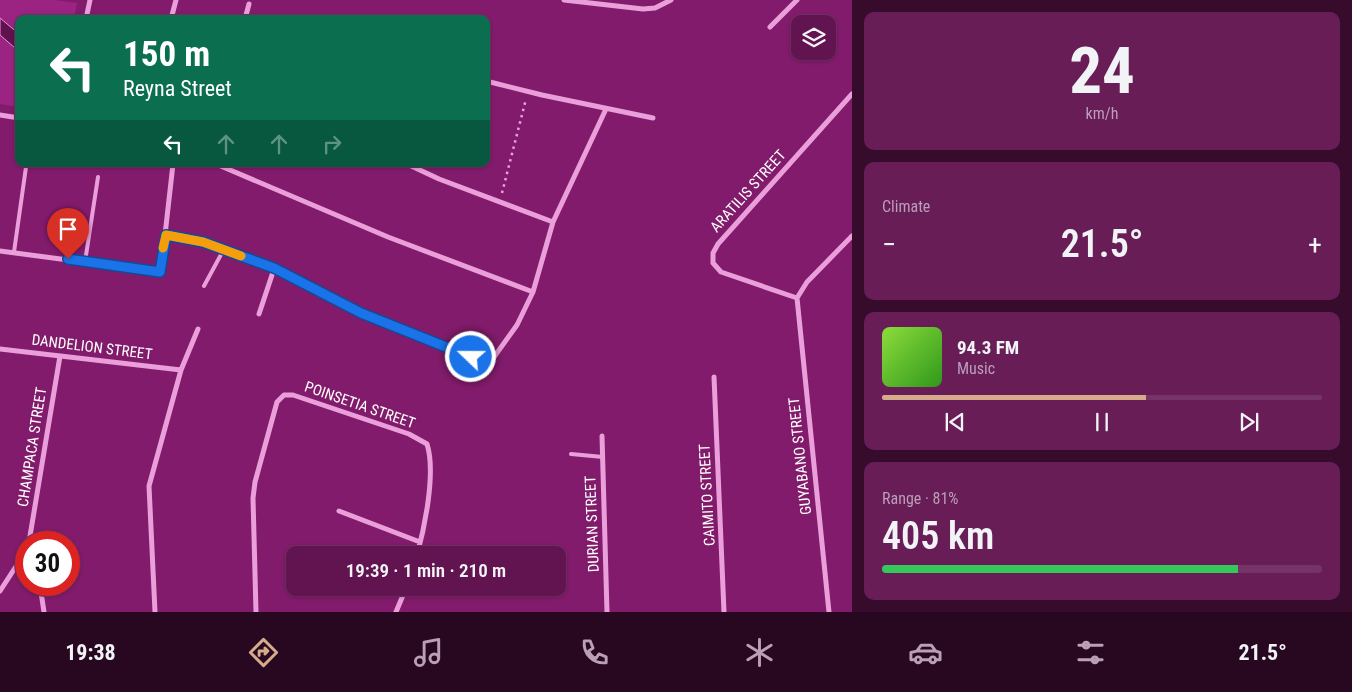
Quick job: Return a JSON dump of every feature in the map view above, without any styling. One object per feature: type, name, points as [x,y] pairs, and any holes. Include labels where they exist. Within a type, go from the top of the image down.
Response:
[{"type":"street","points":[[87,15],[90,0]]},
{"type":"street","points":[[172,15],[176,0]]},
{"type":"street","points":[[564,0],[643,9],[655,8],[671,0]]},
{"type":"street","points":[[770,26],[797,0]]},
{"type":"street","points":[[246,15],[249,4]]},
{"type":"street","points":[[490,82],[606,110],[654,118]]},
{"type":"street","name":"ARATILIS STREET","points":[[796,298],[721,272],[713,264],[713,253],[718,244],[852,94]]},
{"type":"street","points":[[166,235],[203,242],[274,268],[361,313],[490,364],[517,326],[533,292],[553,222],[606,110]]},
{"type":"street","points":[[0,115],[15,117]]},
{"type":"street","points":[[0,251],[160,272],[166,235],[172,167]]},
{"type":"street","points":[[223,167],[388,237],[533,292]]},
{"type":"street","points":[[413,167],[439,179],[553,222]]},
{"type":"street","points":[[796,298],[807,282],[852,236]]},
{"type":"street","points":[[259,314],[274,268]]},
{"type":"street","name":"GUYABANO STREET","points":[[796,298],[829,612]]},
{"type":"street","points":[[155,612],[149,486],[181,370],[198,329]]},
{"type":"street","name":"DANDELION STREET","points":[[0,349],[181,370]]},
{"type":"street","name":"CHAMPACA STREET","points":[[31,531],[60,356]]},
{"type":"street","name":"CAIMITO STREET","points":[[714,377],[724,612]]},
{"type":"street","name":"POINSETIA STREET","points":[[256,612],[253,498],[277,402],[284,395],[293,395],[409,434],[427,444],[431,466],[427,505],[420,542]]},
{"type":"street","name":"DURIAN STREET","points":[[602,436],[607,612]]},
{"type":"street","points":[[338,511],[420,542],[419,546]]},
{"type":"street","points":[[0,592],[15,568]]},
{"type":"street","points":[[42,596],[44,612]]},
{"type":"street","points":[[396,612],[403,596]]},
{"type":"lane","points":[[14,252],[26,167]]},
{"type":"lane","points":[[85,262],[98,177]]},
{"type":"lane","points":[[204,286],[224,249]]},
{"type":"lane","points":[[571,454],[603,457]]},
{"type":"path","points":[[500,202],[528,92]]},
{"type":"shaded area","points":[[0,0],[54,0],[77,3],[75,15],[15,15],[15,106],[0,104]]},
{"type":"shaded area","points":[[0,18],[15,31],[15,48],[0,35]]},
{"type":"slow traffic","points":[[163,248],[166,235],[203,242],[241,256]]},
{"type":"route","points":[[68,259],[160,272],[166,235],[203,242],[274,268],[361,313],[471,357]]}]
